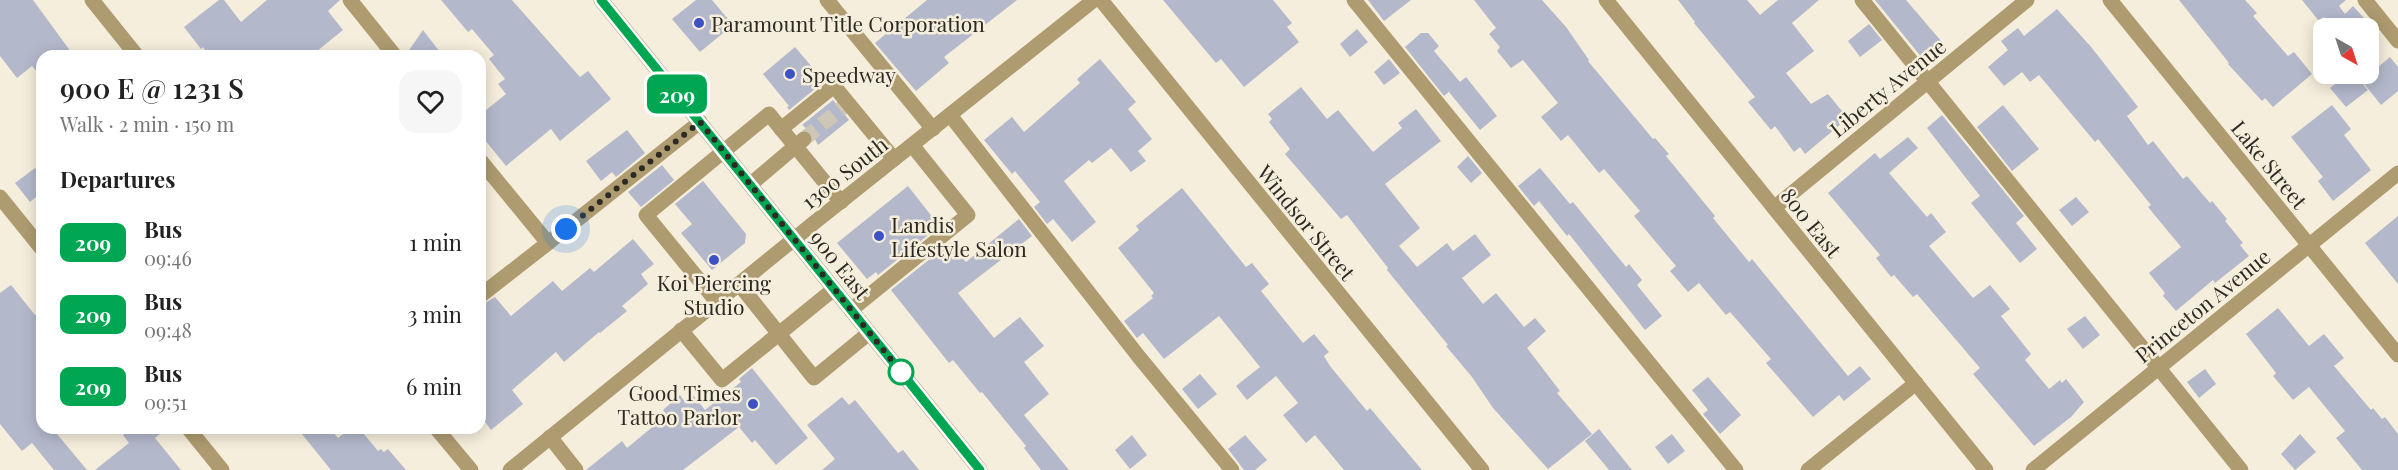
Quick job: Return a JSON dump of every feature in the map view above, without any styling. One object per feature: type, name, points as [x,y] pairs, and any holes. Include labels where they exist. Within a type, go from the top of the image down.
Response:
[{"type":"street","points":[[92,0],[132,50]]},
{"type":"street","points":[[350,0],[390,50]]},
{"type":"street","name":"900 East","points":[[601,0],[980,470]]},
{"type":"street","points":[[827,0],[933,129]]},
{"type":"street","name":"1300 South","points":[[510,470],[794,239],[1094,0]]},
{"type":"street","name":"Windsor Street","points":[[1101,0],[1482,470]]},
{"type":"street","points":[[1354,0],[1736,470]]},
{"type":"street","name":"800 East","points":[[1606,0],[1986,470]]},
{"type":"street","points":[[1862,0],[2241,470]]},
{"type":"street","name":"Liberty Avenue","points":[[1774,207],[2027,0]]},
{"type":"street","name":"Lake Street","points":[[2110,0],[2398,355]]},
{"type":"street","points":[[2365,0],[2398,41]]},
{"type":"street","points":[[781,129],[834,86],[894,159]]},
{"type":"street","points":[[717,302],[646,215],[769,114],[781,129],[800,143],[840,202]]},
{"type":"street","points":[[950,115],[1139,357],[1233,470]]},
{"type":"street","points":[[486,291],[700,122]]},
{"type":"street","points":[[751,184],[800,143]]},
{"type":"street","points":[[850,310],[968,215],[912,145]]},
{"type":"street","points":[[486,167],[548,243]]},
{"type":"street","name":"Princeton Avenue","points":[[2033,470],[2398,173]]},
{"type":"street","points":[[0,197],[36,242]]},
{"type":"street","points":[[739,284],[814,378],[869,333]]},
{"type":"street","points":[[681,330],[722,380],[834,289]]},
{"type":"street","points":[[1808,470],[1916,383]]},
{"type":"street","points":[[193,434],[222,470]]},
{"type":"street","points":[[441,434],[471,470]]},
{"type":"street","points":[[549,437],[576,470]]},
{"type":"building","points":[[0,0],[33,0],[70,50],[36,50],[36,71],[32,66],[17,78],[0,56]]},
{"type":"building","points":[[219,0],[224,0],[241,22],[267,0],[340,0],[328,11],[343,30],[318,50],[205,50],[203,47],[201,49],[184,27]]},
{"type":"building","points":[[441,0],[512,0],[580,77],[588,71],[611,99],[560,141],[551,129],[506,166],[486,141],[486,110],[506,94],[498,84],[505,79],[489,59],[494,55],[472,29],[468,32]]},
{"type":"building","points":[[696,0],[712,0],[733,25],[700,52],[672,19]]},
{"type":"building","points":[[927,0],[1017,0],[944,57],[949,63],[916,91],[875,43]]},
{"type":"building","points":[[1163,0],[1273,0],[1292,23],[1287,27],[1299,42],[1244,87],[1221,59],[1216,63]]},
{"type":"building","points":[[1368,0],[1411,0],[1384,21]]},
{"type":"building","points":[[1474,0],[1542,0],[1566,27],[1588,61],[1653,139],[1655,138],[1669,154],[1666,156],[1749,262],[1752,259],[1848,376],[1860,366],[1871,379],[1844,401],[1839,395],[1813,417],[1766,363],[1771,359],[1730,312],[1726,315],[1699,283],[1688,292],[1670,271],[1676,266],[1634,216],[1640,211],[1604,169],[1599,173],[1568,135],[1561,141],[1541,117],[1558,103],[1523,60],[1511,68],[1497,51],[1500,47],[1489,34],[1496,28]]},
{"type":"building","points":[[1678,0],[1747,0],[1760,15],[1778,0],[1819,0],[1792,23],[1814,51],[1786,73],[1811,104],[1828,94],[1846,116],[1839,121],[1841,124],[1805,154],[1800,147],[1794,152],[1775,126],[1771,130],[1748,102],[1755,97]]},
{"type":"building","points":[[1875,0],[1906,0],[1947,48],[1927,64]]},
{"type":"building","points":[[2179,0],[2245,0],[2257,13],[2253,16],[2288,56],[2294,52],[2312,74],[2273,107],[2265,98],[2262,101],[2228,64]]},
{"type":"building","points":[[2302,0],[2346,0],[2339,6],[2345,14],[2353,6],[2364,18],[2324,17],[2317,18]]},
{"type":"building","points":[[2057,9],[2092,48],[2138,107],[2127,116],[2148,145],[2153,141],[2183,179],[2187,176],[2210,203],[2212,201],[2227,219],[2225,221],[2243,243],[2240,245],[2249,256],[2215,283],[2213,280],[2176,311],[2163,296],[2165,293],[2149,273],[2181,247],[2148,207],[2151,205],[2098,139],[2095,142],[2039,75],[2030,82],[2022,72],[2004,86],[1988,67],[2008,50],[2001,41],[2018,28],[2024,36]]},
{"type":"building","points":[[1869,24],[1882,40],[1860,57],[1848,41]]},
{"type":"building","points":[[1357,29],[1368,42],[1350,57],[1340,44]]},
{"type":"building","points":[[423,30],[438,50],[409,50]]},
{"type":"building","points":[[1421,33],[1428,33],[1439,46],[1434,51],[1460,82],[1466,77],[1497,116],[1480,130],[1449,92],[1456,86],[1444,96],[1405,47]]},
{"type":"building","name":"Speedway","points":[[795,47],[818,74],[816,76],[821,84],[789,110],[787,107],[789,106],[763,74]]},
{"type":"building","points":[[2390,57],[2398,67],[2398,91],[2381,105],[2364,84],[2379,84],[2379,66]]},
{"type":"building","points":[[1100,59],[1136,102],[1128,109],[1152,139],[1138,151],[1146,161],[1131,172],[1111,148],[1092,163],[1089,160],[1064,181],[1096,222],[1072,242],[1053,219],[1047,224],[1034,207],[1040,202],[1015,171],[1012,174],[984,140],[1012,117],[1024,132],[1080,83],[1077,79]]},
{"type":"building","points":[[1389,59],[1400,73],[1384,85],[1374,72]]},
{"type":"building","points":[[2335,84],[2363,84],[2368,90],[2346,107],[2330,88]]},
{"type":"building","points":[[1301,87],[1327,119],[1338,110],[1373,152],[1402,128],[1398,123],[1416,109],[1441,141],[1385,184],[1420,228],[1399,246],[1417,267],[1447,243],[1453,251],[1475,234],[1491,255],[1462,278],[1483,304],[1496,293],[1524,327],[1535,318],[1546,331],[1527,348],[1560,391],[1557,393],[1592,434],[1548,469],[1493,408],[1472,377],[1446,346],[1448,345],[1387,270],[1388,268],[1347,215],[1341,219],[1285,154],[1290,149],[1269,122],[1272,119],[1268,114]]},
{"type":"building","points":[[833,100],[849,120],[818,145],[812,133],[802,125]]},
{"type":"building","points":[[2003,105],[2039,149],[2012,171],[1977,127]]},
{"type":"building","points":[[2332,105],[2351,129],[2344,135],[2371,170],[2333,201],[2318,181],[2323,177],[2291,137]]},
{"type":"building","points":[[1942,115],[2024,216],[2016,223],[2037,249],[2020,263],[1971,203],[1980,196],[1927,128]]},
{"type":"building","points":[[627,130],[645,153],[616,177],[612,172],[601,181],[586,161]]},
{"type":"building","points":[[1908,137],[1918,148],[1889,173],[1927,217],[1931,213],[1946,232],[1929,246],[1973,298],[1990,285],[2010,309],[2001,316],[2031,354],[2025,360],[2049,389],[2060,380],[2062,383],[2066,379],[2084,402],[2071,417],[2034,446],[1973,374],[1980,368],[1917,294],[1913,297],[1894,275],[1891,277],[1876,258],[1880,255],[1828,193],[1875,153],[1880,159]]},
{"type":"building","points":[[1468,156],[1482,173],[1471,183],[1457,167]]},
{"type":"building","points":[[662,165],[674,180],[641,207],[628,192]]},
{"type":"building","points":[[35,168],[36,197],[30,202],[15,183]]},
{"type":"building","points":[[1540,168],[1570,204],[1573,202],[1626,267],[1629,264],[1642,280],[1637,285],[1662,316],[1645,330],[1569,234],[1567,236],[1539,201],[1534,206],[1518,186]]},
{"type":"building","points":[[703,181],[746,234],[745,243],[712,270],[681,233],[692,224],[675,204]]},
{"type":"building","points":[[908,186],[937,223],[935,225],[937,228],[878,275],[876,272],[867,279],[837,243]]},
{"type":"building","points":[[1182,188],[1246,267],[1252,263],[1269,284],[1261,291],[1303,343],[1314,334],[1329,352],[1324,356],[1330,366],[1367,411],[1370,408],[1422,470],[1344,470],[1315,435],[1306,443],[1283,415],[1298,403],[1276,376],[1247,400],[1236,386],[1260,367],[1219,316],[1164,359],[1143,333],[1137,338],[1124,321],[1153,298],[1151,296],[1154,293],[1118,248],[1139,230],[1136,226]]},
{"type":"building","points":[[2076,197],[2089,212],[2072,226],[2059,210]]},
{"type":"building","points":[[2398,216],[2398,284],[2365,243]]},
{"type":"building","points":[[1019,219],[1032,236],[958,293],[994,338],[1020,317],[1044,346],[1024,362],[1049,394],[1024,415],[1069,470],[1041,470],[1024,448],[1026,446],[982,392],[980,393],[953,360],[949,363],[891,290],[950,243],[966,262]]},
{"type":"building","points":[[633,239],[654,264],[641,274],[648,284],[622,306],[627,311],[564,362],[556,352],[512,390],[523,404],[491,430],[486,423],[486,302],[495,297],[511,316],[553,281],[562,291],[590,268],[594,272]]},
{"type":"building","points":[[11,285],[36,314],[36,434],[57,434],[87,470],[54,470],[32,443],[22,451],[0,424],[0,293]]},
{"type":"building","points":[[2278,308],[2309,346],[2324,334],[2344,358],[2334,366],[2371,410],[2373,408],[2382,419],[2385,417],[2398,434],[2398,470],[2362,470],[2336,438],[2345,431],[2309,387],[2293,400],[2273,376],[2276,373],[2246,334]]},
{"type":"building","points":[[2085,316],[2100,335],[2083,349],[2067,329]]},
{"type":"building","points":[[752,368],[808,438],[776,465],[755,440],[752,443],[739,427],[683,470],[586,470],[622,441],[627,448],[667,415],[663,410],[680,395],[685,402],[693,395],[705,410],[741,382],[739,379]]},
{"type":"building","points":[[2205,369],[2216,384],[2199,398],[2187,382]]},
{"type":"building","points":[[1200,374],[1217,394],[1198,409],[1182,389]]},
{"type":"building","points":[[1708,377],[1741,415],[1720,434],[1703,414],[1708,410],[1692,390]]},
{"type":"building","points":[[842,397],[849,405],[855,400],[898,453],[903,450],[919,470],[822,470],[835,459],[807,425]]},
{"type":"building","points":[[1599,429],[1632,470],[1609,470],[1585,441]]},
{"type":"building","points":[[160,434],[155,438],[181,470],[95,470],[129,443],[123,435]]},
{"type":"building","points":[[302,434],[334,434],[338,438],[343,434],[364,434],[378,451],[381,449],[384,452],[388,449],[406,470],[331,470]]},
{"type":"building","points":[[1672,434],[1685,451],[1668,464],[1655,447]]},
{"type":"building","points":[[2300,434],[2316,452],[2295,470],[2281,454]]},
{"type":"building","points":[[1132,435],[1147,455],[1130,469],[1115,450]]},
{"type":"building","points":[[1245,435],[1267,460],[1255,470],[1244,470],[1228,449]]},
{"type":"tunnel","points":[[804,139],[848,103]]},
{"type":"bus line","name":"209","points":[[601,0],[980,470]]},
{"type":"place","name":"Paramount Title Corporation","points":[[699,23]]},
{"type":"place","name":"Speedway","points":[[790,74]]},
{"type":"place","name":"Landis Lifestyle Salon","points":[[879,236]]},
{"type":"place","name":"Koi Piercing Studio","points":[[714,260]]},
{"type":"place","name":"Good Times Tattoo Parlor","points":[[753,404]]},
{"type":"route","points":[[566,229],[700,122],[901,372]]}]
